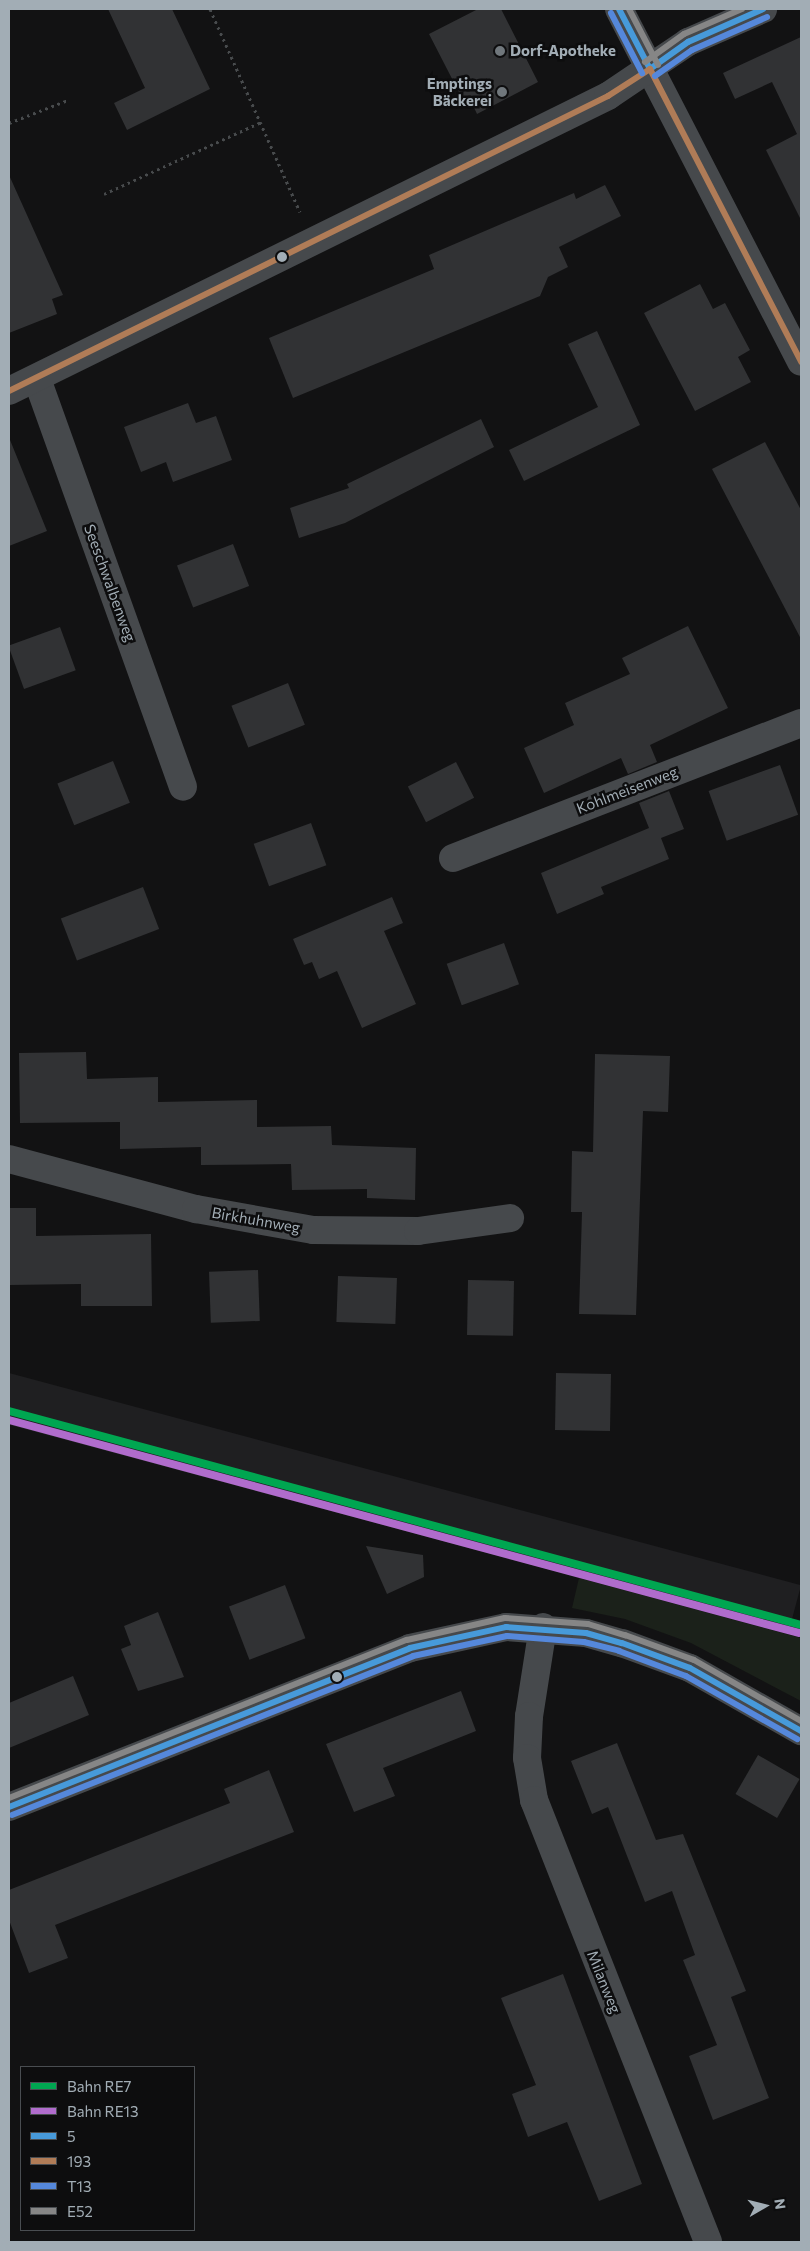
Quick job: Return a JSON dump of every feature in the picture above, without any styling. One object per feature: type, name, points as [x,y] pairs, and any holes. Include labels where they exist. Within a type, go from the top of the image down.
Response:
[{"type":"street","points":[[619,9],[801,362]]},
{"type":"street","points":[[9,391],[38,379],[608,96],[688,42],[762,9]]},
{"type":"street","name":"Seeschwalbenweg","points":[[38,379],[183,787]]},
{"type":"street","name":"Kohlmeisenweg","points":[[453,858],[801,723]]},
{"type":"street","name":"Birkhuhnweg","points":[[9,1159],[196,1209],[313,1230],[418,1231],[510,1218]]},
{"type":"street","points":[[9,1808],[410,1648],[506,1626],[586,1633],[690,1668],[801,1731]]},
{"type":"street","name":"Milanweg","points":[[543,1628],[529,1716],[527,1758],[534,1800],[708,2242]]},
{"type":"path","points":[[210,9],[313,242]]},
{"type":"path","points":[[9,123],[68,100]]},
{"type":"path","points":[[104,194],[261,122]]},
{"type":"shaded area","points":[[9,1373],[801,1585],[788,1634],[9,1425]]},
{"type":"shaded area","points":[[579,1578],[801,1638],[801,1701],[691,1643],[625,1619],[572,1608]]},
{"type":"building","points":[[108,9],[172,9],[210,89],[127,130],[114,103],[145,88]]},
{"type":"building","points":[[478,9],[501,9],[538,82],[477,114],[470,99],[464,102],[429,34]]},
{"type":"building","points":[[801,37],[801,220],[766,150],[797,134],[772,82],[735,99],[723,73]]},
{"type":"building","points":[[9,175],[63,295],[52,299],[57,314],[9,333]]},
{"type":"building","points":[[605,185],[621,216],[559,247],[568,267],[548,277],[540,296],[293,398],[269,338],[434,269],[429,255],[574,193],[576,199]]},
{"type":"building","points":[[700,284],[713,309],[725,303],[750,350],[738,357],[751,382],[695,411],[644,313]]},
{"type":"building","points":[[597,331],[640,425],[524,481],[509,450],[598,407],[568,344]]},
{"type":"building","points":[[188,403],[196,423],[216,416],[232,460],[173,482],[166,462],[141,472],[124,427]]},
{"type":"building","points":[[481,419],[494,447],[345,523],[299,538],[290,508],[349,488],[347,484]]},
{"type":"building","points":[[9,441],[47,531],[9,546]]},
{"type":"building","points":[[765,442],[801,510],[801,639],[712,469]]},
{"type":"building","points":[[233,544],[249,586],[193,608],[177,566]]},
{"type":"building","points":[[688,626],[728,708],[650,745],[657,762],[628,774],[621,758],[544,793],[524,748],[574,725],[565,703],[630,674],[622,658]]},
{"type":"building","points":[[60,627],[76,670],[24,689],[9,646]]},
{"type":"building","points":[[288,683],[305,725],[248,748],[231,706]]},
{"type":"building","points":[[113,761],[130,803],[74,825],[57,783]]},
{"type":"building","points":[[456,762],[474,798],[426,822],[408,787]]},
{"type":"building","points":[[780,765],[798,815],[727,841],[709,791]]},
{"type":"building","points":[[669,791],[684,829],[661,838],[669,859],[601,887],[604,894],[557,914],[541,873],[649,828],[639,803]]},
{"type":"building","points":[[311,823],[326,865],[269,886],[254,844]]},
{"type":"building","points":[[143,887],[159,929],[77,961],[61,919]]},
{"type":"building","points":[[392,897],[403,923],[384,931],[416,1004],[362,1028],[337,971],[319,979],[312,962],[304,965],[293,939]]},
{"type":"building","points":[[504,943],[519,984],[462,1005],[447,964]]},
{"type":"building","points":[[86,1052],[87,1079],[158,1077],[158,1102],[257,1100],[257,1127],[331,1126],[332,1145],[416,1148],[415,1200],[367,1198],[367,1189],[292,1190],[291,1164],[201,1165],[201,1147],[120,1149],[120,1122],[20,1123],[19,1053]]},
{"type":"building","points":[[595,1054],[670,1056],[668,1112],[643,1111],[636,1315],[579,1314],[582,1212],[571,1212],[572,1151],[593,1152]]},
{"type":"building","points":[[9,1208],[36,1208],[36,1236],[151,1234],[152,1306],[81,1306],[81,1284],[9,1285]]},
{"type":"building","points":[[258,1270],[260,1321],[211,1323],[209,1272]]},
{"type":"building","points":[[338,1276],[397,1278],[395,1324],[336,1322]]},
{"type":"building","points":[[468,1280],[514,1281],[513,1336],[467,1335]]},
{"type":"building","points":[[556,1373],[611,1374],[610,1431],[555,1430]]},
{"type":"building","points":[[366,1546],[423,1555],[424,1577],[387,1594]]},
{"type":"building","points":[[285,1585],[305,1638],[249,1660],[229,1607]]},
{"type":"building","points":[[158,1612],[184,1677],[138,1691],[121,1649],[131,1645],[124,1626]]},
{"type":"building","points":[[73,1676],[89,1715],[9,1748],[9,1703]]},
{"type":"building","points":[[461,1691],[476,1731],[383,1768],[395,1796],[354,1812],[326,1744]]},
{"type":"building","points":[[617,1743],[656,1840],[683,1834],[746,1991],[731,1997],[769,2098],[713,2120],[689,2056],[717,2045],[683,1960],[695,1955],[672,1891],[645,1902],[608,1807],[592,1814],[571,1761]]},
{"type":"building","points":[[758,1755],[800,1779],[777,1818],[736,1794]]},
{"type":"building","points":[[269,1770],[294,1832],[55,1925],[68,1958],[29,1973],[9,1920],[9,1890],[230,1803],[224,1789]]},
{"type":"building","points":[[563,1974],[642,2184],[599,2201],[567,2122],[528,2137],[512,2094],[536,2085],[501,1998]]},
{"type":"rail line","name":"RE7","points":[[9,1411],[801,1625]]},
{"type":"rail line","name":"RE13","points":[[9,1420],[799,1633]]},
{"type":"transit line","name":"5","points":[[619,9],[650,69]]},
{"type":"transit line","name":"E52","points":[[629,9],[658,65]]},
{"type":"transit line","name":"E52","points":[[645,62],[684,34],[742,9]]},
{"type":"transit line","name":"5","points":[[650,69],[688,42],[763,9]]},
{"type":"transit line","name":"T13","points":[[611,13],[642,73]]},
{"type":"transit line","name":"T13","points":[[655,76],[692,50],[767,17]]},
{"type":"transit line","name":"193","points":[[650,69],[801,362]]},
{"type":"transit line","name":"193","points":[[9,391],[608,96],[650,69]]},
{"type":"transit line","name":"E52","points":[[9,1798],[407,1640],[505,1618],[588,1624],[625,1635],[694,1660],[801,1721]]},
{"type":"transit line","name":"5","points":[[9,1807],[410,1648],[506,1627],[586,1633],[622,1643],[690,1668],[801,1731]]},
{"type":"transit line","name":"T13","points":[[12,1815],[413,1656],[507,1636],[584,1642],[619,1651],[686,1676],[797,1739]]},
{"type":"place","name":"Dorf-Apotheke","points":[[500,51]]},
{"type":"place","name":"Emptings Bäckerei","points":[[502,92]]}]
